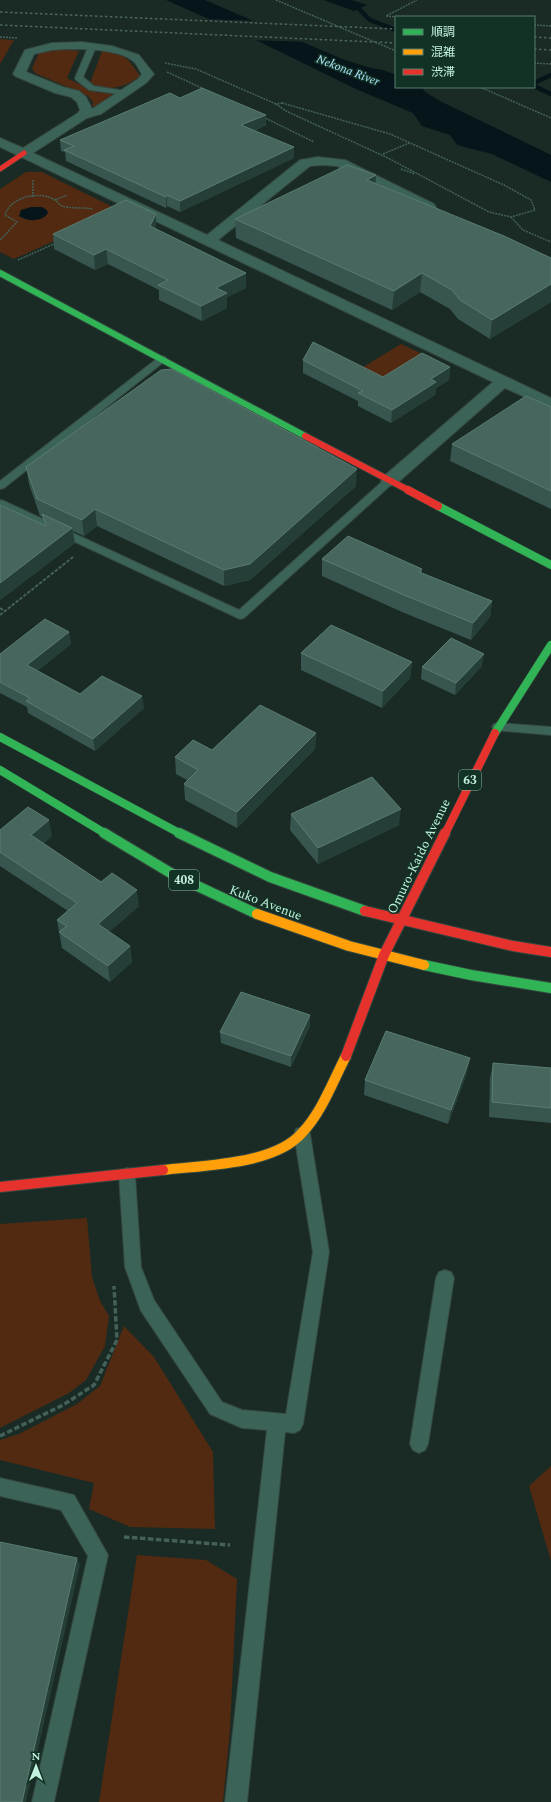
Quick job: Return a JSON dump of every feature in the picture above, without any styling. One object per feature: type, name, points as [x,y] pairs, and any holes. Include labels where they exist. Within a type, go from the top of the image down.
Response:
[{"type":"main road","points":[[0,169],[24,153]]},
{"type":"main road","points":[[0,273],[551,565]]},
{"type":"main road","name":"Omuro-Kaido Avenue","points":[[302,1134],[318,1110],[345,1058],[384,955],[458,804],[498,727],[551,645]]},
{"type":"main road","name":"Kuko Avenue","points":[[0,737],[153,820],[264,874],[341,903],[401,922],[513,946],[551,952]]},
{"type":"main road","name":"Kuko Avenue","points":[[0,770],[143,857],[183,880],[233,904],[330,940],[384,955],[466,975],[551,988]]},
{"type":"main road","points":[[0,1187],[127,1175],[253,1159],[275,1153],[302,1134]]},
{"type":"street","points":[[24,153],[83,115],[97,111],[148,74],[136,58],[114,48],[50,46],[38,47],[29,52],[19,74],[59,90],[75,94],[82,100],[86,110],[83,115]]},
{"type":"street","points":[[0,142],[209,240],[551,404]]},
{"type":"street","points":[[209,240],[305,163],[313,161],[340,163],[439,212]]},
{"type":"street","points":[[389,480],[503,382]]},
{"type":"lane","points":[[92,47],[79,78],[92,88],[123,93]]},
{"type":"lane","points":[[0,486],[162,360]]},
{"type":"lane","points":[[0,503],[240,615],[389,480]]},
{"type":"lane","points":[[498,727],[551,731]]},
{"type":"lane","points":[[127,1175],[133,1268],[147,1305],[216,1408],[242,1419],[294,1424],[321,1252],[302,1134]]},
{"type":"lane","points":[[419,1444],[446,1278]]},
{"type":"lane","points":[[236,1802],[276,1422]]},
{"type":"lane","points":[[0,1487],[67,1502],[98,1556],[43,1802]]},
{"type":"path","points":[[276,0],[395,51]]},
{"type":"path","points":[[395,17],[386,16],[417,0]]},
{"type":"path","points":[[535,25],[551,26]]},
{"type":"path","points":[[163,63],[196,69],[276,104],[286,111],[382,155],[489,212],[511,218],[535,210],[531,200],[504,185],[390,134],[282,104],[276,104]]},
{"type":"path","points":[[535,63],[551,64]]},
{"type":"path","points":[[166,71],[208,91]]},
{"type":"path","points":[[482,88],[551,118]]},
{"type":"path","points":[[257,115],[321,145]]},
{"type":"path","points":[[382,155],[410,143]]},
{"type":"path","points":[[33,175],[33,197]]},
{"type":"path","points":[[5,215],[5,208],[10,203],[19,199],[33,197],[54,200],[66,196]]},
{"type":"path","points":[[54,200],[61,206],[98,210]]},
{"type":"path","points":[[0,215],[5,215],[16,222],[0,240]]},
{"type":"path","points":[[511,218],[514,223],[525,231],[551,242]]},
{"type":"path","points":[[18,260],[60,241]]},
{"type":"path","points":[[0,615],[75,555]]},
{"type":"path","points":[[0,608],[5,611]]},
{"type":"path","points":[[0,1436],[63,1405],[94,1384],[117,1340],[114,1286]]},
{"type":"path","points":[[124,1537],[230,1545]]},
{"type":"shaded area","points":[[0,39],[14,40],[0,64]]},
{"type":"shaded area","points":[[47,48],[79,51],[67,78],[95,92],[113,94],[96,107],[92,106],[93,102],[88,96],[35,73],[32,68],[40,51]]},
{"type":"shaded area","points":[[102,51],[109,51],[125,57],[140,76],[122,86],[110,88],[97,86],[90,83]]},
{"type":"shaded area","points":[[26,172],[42,172],[121,211],[14,259],[0,252],[0,189]]},
{"type":"shaded area","points":[[401,344],[431,358],[385,386],[355,372]]},
{"type":"shaded area","points":[[87,1218],[92,1277],[100,1301],[109,1316],[105,1346],[86,1380],[69,1393],[0,1428],[0,1224]]},
{"type":"shaded area","points":[[124,1326],[154,1357],[213,1452],[215,1529],[130,1527],[89,1509],[94,1483],[0,1460],[0,1440],[19,1434],[77,1404],[100,1386]]},
{"type":"shaded area","points":[[551,1466],[551,1561],[529,1486]]},
{"type":"shaded area","points":[[137,1555],[206,1560],[237,1579],[230,1730],[223,1802],[99,1802]]},
{"type":"water","name":"Nekona River","points":[[166,0],[205,0],[342,59],[395,75],[395,88],[423,88],[425,92],[440,101],[551,155],[551,182],[492,154],[457,145],[450,135],[422,126],[413,113],[358,90],[258,41]]},
{"type":"water","points":[[324,0],[352,0],[367,5],[354,11]]},
{"type":"water","points":[[31,207],[42,207],[47,210],[48,213],[42,218],[34,220],[19,216],[21,210]]},
{"type":"pier","points":[[202,19],[260,21],[310,42],[249,40]]},
{"type":"building","points":[[202,88],[266,115],[241,125],[294,147],[180,201],[167,195],[166,197],[64,150],[74,146],[60,140],[170,93],[180,98]]},
{"type":"building","points":[[347,165],[376,175],[367,180],[504,236],[551,258],[551,284],[492,320],[460,300],[452,290],[422,273],[394,291],[235,219]]},
{"type":"building","points":[[126,200],[156,214],[150,226],[246,273],[216,288],[227,293],[201,306],[158,285],[168,280],[106,249],[94,255],[53,234]]},
{"type":"building","points":[[313,342],[383,377],[422,353],[450,367],[431,379],[436,382],[392,410],[358,393],[363,391],[303,360]]},
{"type":"building","points":[[172,369],[357,469],[250,564],[224,570],[95,509],[82,520],[37,499],[26,467],[161,370]]},
{"type":"building","points":[[526,396],[551,407],[551,491],[452,444]]},
{"type":"building","points":[[0,505],[46,526],[42,514],[72,528],[0,583]]},
{"type":"building","points":[[348,536],[422,569],[419,572],[492,601],[473,623],[322,559]]},
{"type":"building","points":[[45,619],[69,632],[27,665],[80,694],[102,676],[142,696],[93,739],[26,701],[30,698],[0,682],[0,654]]},
{"type":"building","points":[[331,625],[412,662],[383,691],[301,653]]},
{"type":"building","points":[[451,638],[484,654],[456,683],[422,667]]},
{"type":"building","points":[[260,705],[316,733],[237,812],[184,784],[198,770],[175,757],[193,740],[212,750]]},
{"type":"building","points":[[372,777],[401,809],[318,848],[291,814]]},
{"type":"building","points":[[28,807],[49,820],[31,835],[101,882],[112,873],[137,890],[98,924],[130,946],[108,966],[59,932],[67,926],[57,920],[77,903],[0,852],[0,830]]},
{"type":"building","points":[[241,992],[310,1015],[291,1056],[220,1032]]},
{"type":"building","points":[[386,1031],[470,1058],[451,1110],[365,1080]]},
{"type":"building","points":[[493,1063],[551,1068],[551,1108],[492,1102]]},
{"type":"building","points":[[0,1542],[77,1558],[22,1802],[0,1802]]},
{"type":"waterway","points":[[359,9],[370,20],[395,30]]},
{"type":"waterway","points":[[535,83],[551,75]]},
{"type":"waterway","points":[[535,86],[551,94]]},
{"type":"railway","points":[[0,12],[395,29]]},
{"type":"railway","points":[[0,25],[395,43]]},
{"type":"railway","points":[[535,37],[551,38]]},
{"type":"railway","points":[[535,49],[551,50]]},
{"type":"traffic: fast","points":[[0,273],[305,436]]},
{"type":"traffic: fast","points":[[438,506],[551,565]]},
{"type":"traffic: fast","points":[[495,733],[551,645]]},
{"type":"traffic: fast","points":[[0,737],[153,820],[270,877],[365,911]]},
{"type":"traffic: fast","points":[[0,770],[174,875],[203,890],[257,914]]},
{"type":"traffic: fast","points":[[424,965],[471,975],[551,988]]},
{"type":"traffic: slow","points":[[257,914],[349,946],[424,965]]},
{"type":"traffic: slow","points":[[163,1170],[253,1159],[275,1153],[302,1134],[318,1110],[346,1056]]},
{"type":"traffic: jam","points":[[0,169],[24,153]]},
{"type":"traffic: jam","points":[[305,436],[438,506]]},
{"type":"traffic: jam","points":[[384,955],[495,733]]},
{"type":"traffic: jam","points":[[365,911],[513,946],[551,952]]},
{"type":"traffic: jam","points":[[346,1056],[384,955]]},
{"type":"traffic: jam","points":[[0,1187],[163,1170]]}]
